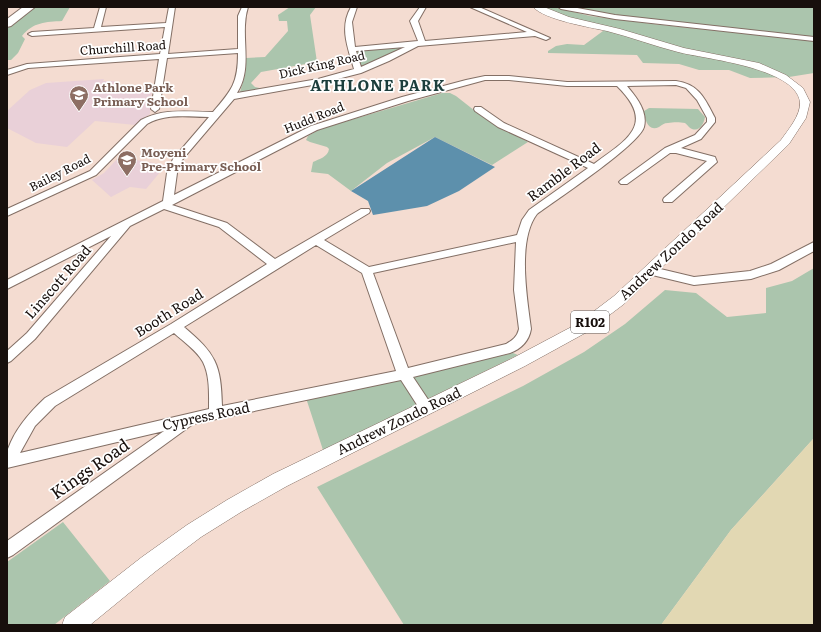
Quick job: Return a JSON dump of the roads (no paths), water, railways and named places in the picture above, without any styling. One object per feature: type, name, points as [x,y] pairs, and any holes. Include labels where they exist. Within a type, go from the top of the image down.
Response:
[{"type":"highway","points":[[7,14],[17,7]]},
{"type":"highway","points":[[7,24],[30,7]]},
{"type":"main road","name":"Andrew Zondo Road","points":[[73,625],[149,564],[194,531],[234,506],[280,480],[519,362],[575,332],[619,300],[652,271],[785,142],[794,129],[804,109],[805,102],[802,95],[796,88],[781,76],[752,64],[671,48],[618,32],[571,21],[537,7]]},
{"type":"street","points":[[97,30],[103,7]]},
{"type":"street","points":[[172,7],[155,113],[215,115]]},
{"type":"street","points":[[245,7],[242,16],[240,79],[231,97],[178,159],[172,173],[165,204],[224,225],[275,264]]},
{"type":"street","points":[[354,7],[349,17],[347,33],[358,71]]},
{"type":"street","points":[[419,45],[414,21],[423,7]]},
{"type":"street","name":"Dick King Road","points":[[473,7],[546,38]]},
{"type":"street","points":[[560,7],[615,18],[814,39]]},
{"type":"street","points":[[32,34],[168,25]]},
{"type":"street","name":"Dick King Road","points":[[352,49],[419,45],[535,34]]},
{"type":"street","name":"Dick King Road","points":[[231,97],[322,80],[358,71],[419,45]]},
{"type":"street","name":"Churchill Road","points":[[7,73],[27,66],[242,51]]},
{"type":"street","name":"Hudd Road","points":[[7,285],[314,128],[466,82],[496,77],[561,84],[682,83],[693,88],[708,113],[711,122],[698,137],[672,149]]},
{"type":"street","name":"Ramble Road","points":[[521,237],[527,220],[533,212],[633,138],[639,128],[640,116],[635,102],[628,91],[619,84]]},
{"type":"street","points":[[478,109],[501,125],[593,167]]},
{"type":"street","name":"Bailey Road","points":[[7,213],[93,173],[155,113]]},
{"type":"street","points":[[624,182],[668,150],[672,149],[709,157],[713,160],[668,200]]},
{"type":"street","name":"Booth Road","points":[[8,461],[28,423],[50,402],[175,327],[275,264],[365,211]]},
{"type":"street","name":"Linscott Road","points":[[7,358],[31,336],[128,223]]},
{"type":"street","points":[[368,271],[521,237]]},
{"type":"street","name":"Cypress Road","points":[[8,461],[193,418],[404,374],[510,348],[519,342],[524,336],[525,329],[520,290],[521,237]]},
{"type":"street","points":[[316,240],[368,271],[404,374],[426,407]]},
{"type":"street","points":[[652,271],[694,281],[751,275],[775,267],[814,246]]},
{"type":"street","points":[[175,327],[202,352],[210,363],[214,379],[216,413]]},
{"type":"street","name":"Kings Road","points":[[7,550],[193,418]]},
{"type":"water","points":[[435,137],[495,167],[459,191],[427,206],[373,215],[368,201],[351,191]]},
{"type":"place","name":"Athlone Park Primary School","points":[[79,112]]},
{"type":"place","name":"Moyeni Pre-Primary School","points":[[127,177]]},
{"type":"district","name":"ATHLONE PARK","points":[[378,86]]}]
